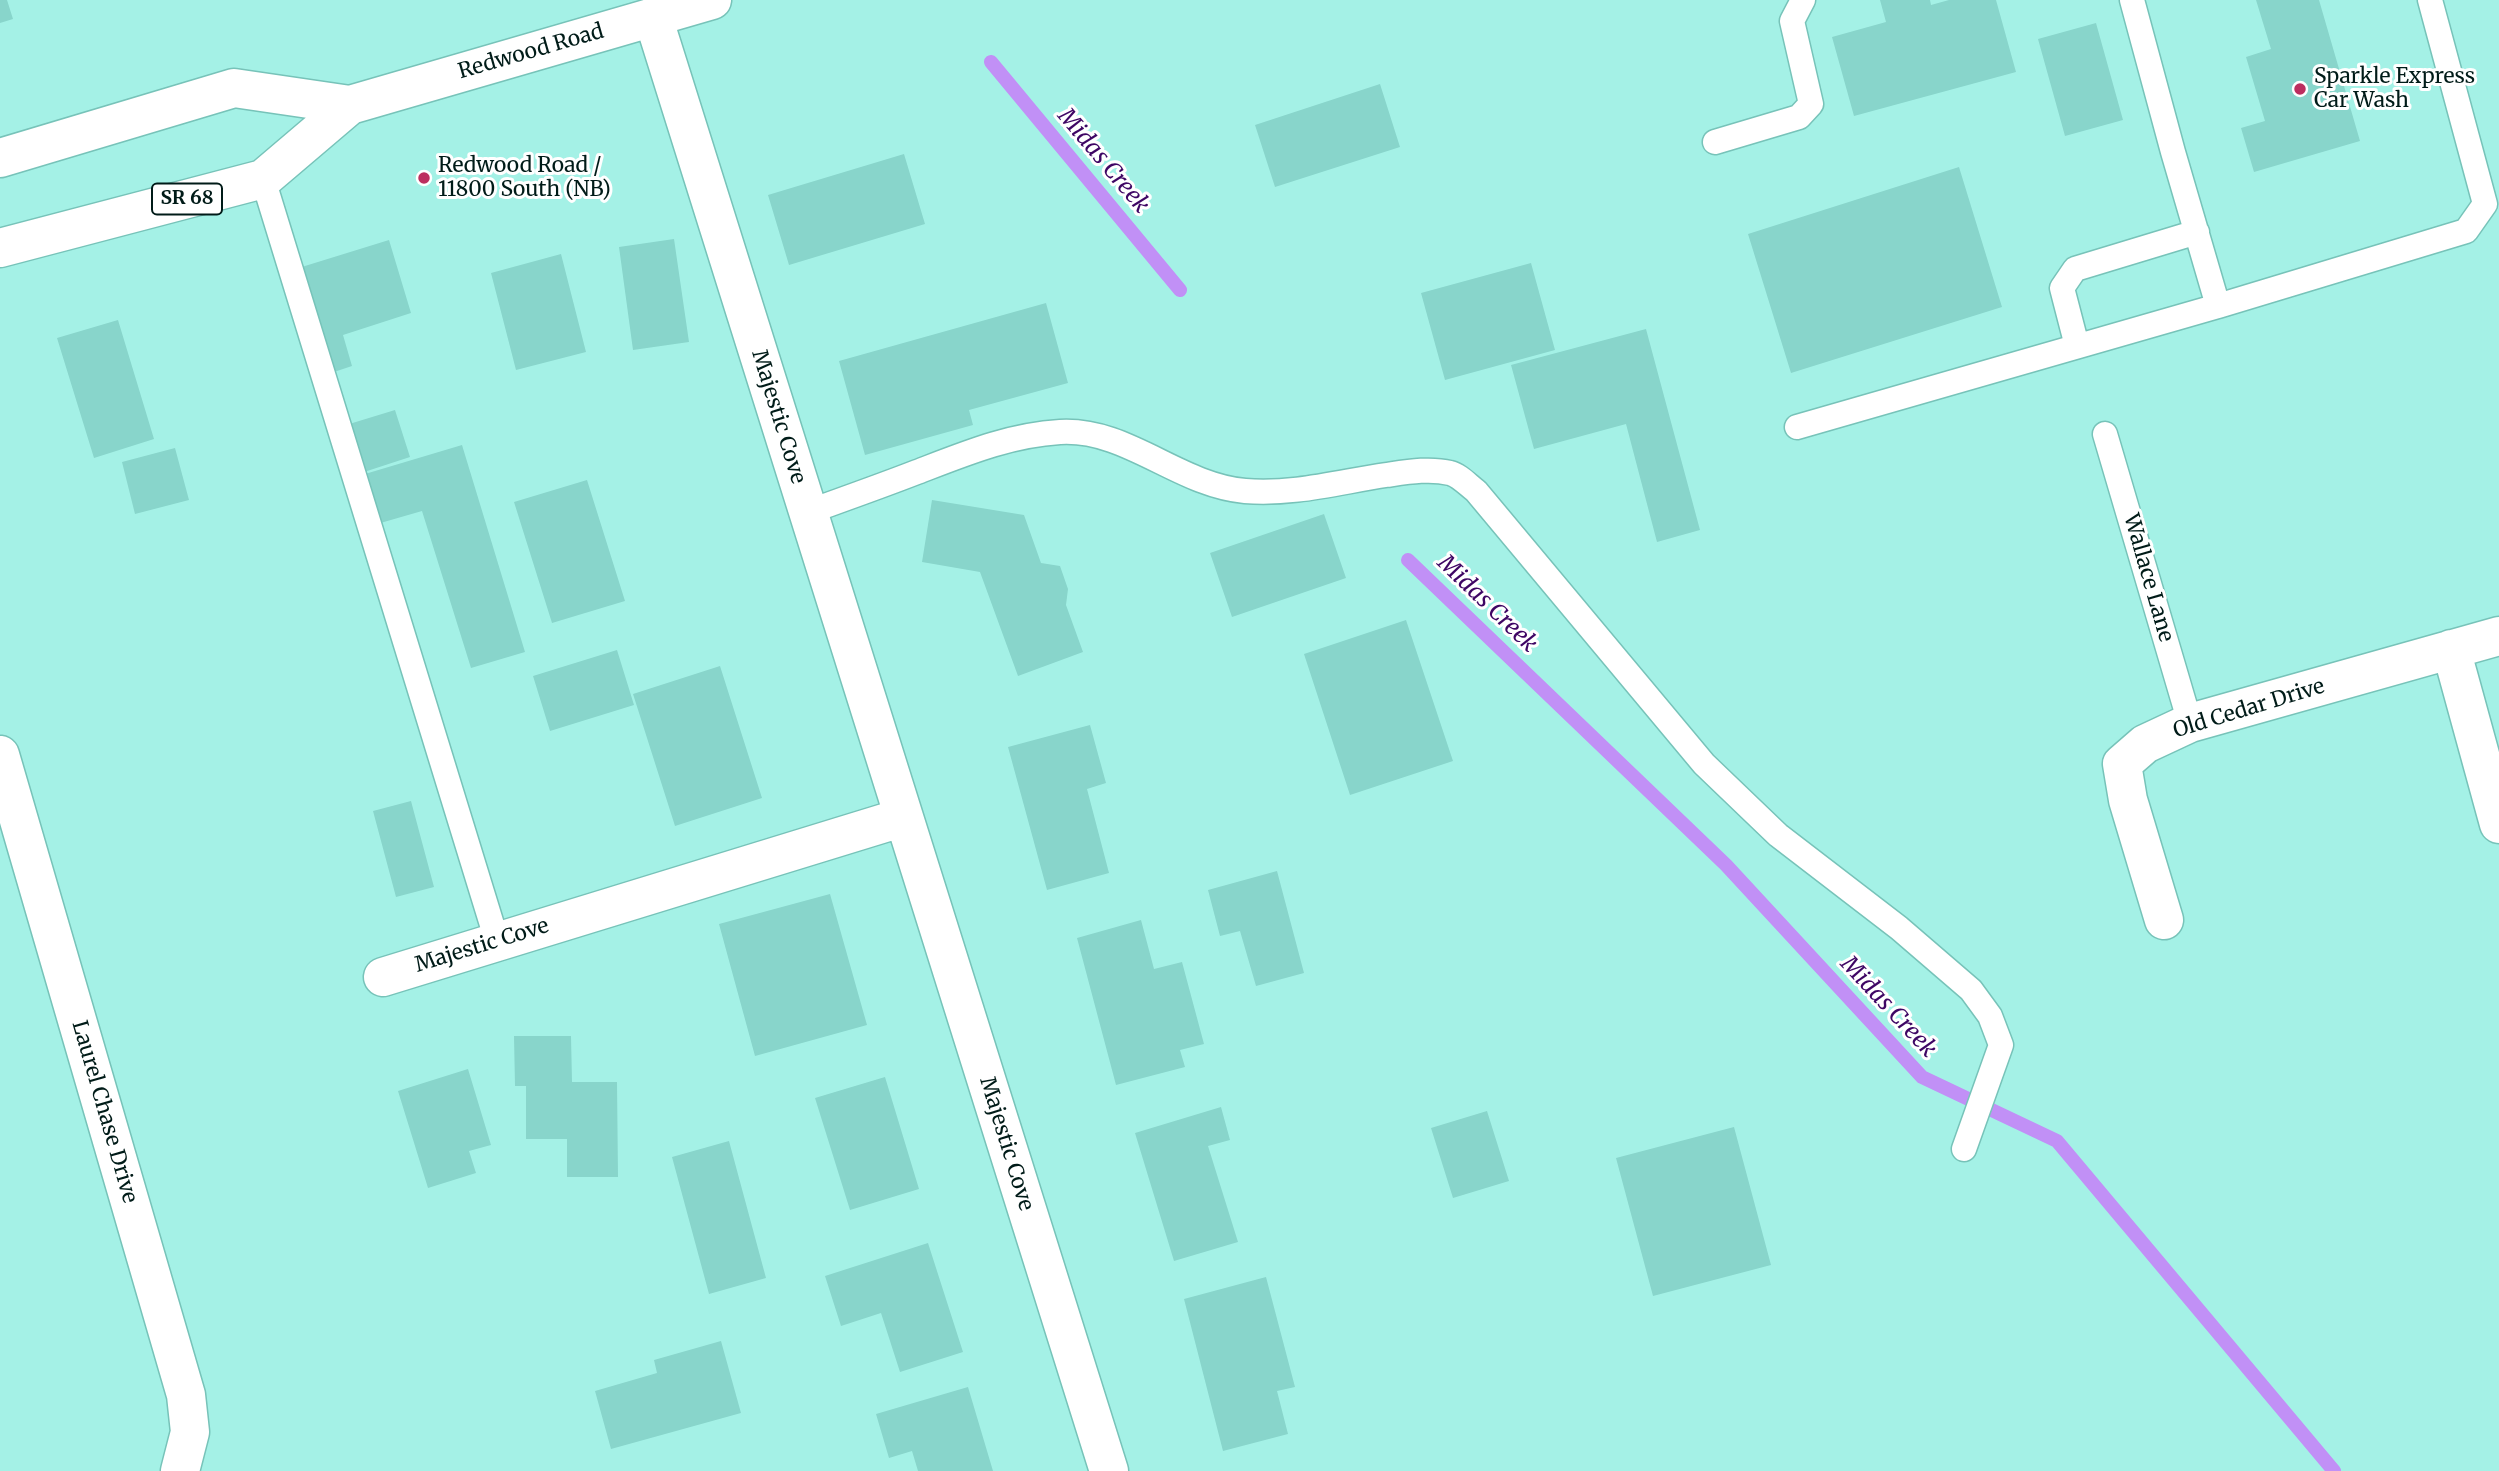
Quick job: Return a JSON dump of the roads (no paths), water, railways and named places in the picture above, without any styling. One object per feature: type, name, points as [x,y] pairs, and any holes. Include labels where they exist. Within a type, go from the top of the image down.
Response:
[{"type":"street","name":"Redwood Road","points":[[0,248],[263,179],[350,105],[712,0]]},
{"type":"street","name":"Majestic Cove","points":[[653,17],[1109,1471]]},
{"type":"street","name":"Redwood Road","points":[[0,158],[234,88],[350,105]]},
{"type":"street","name":"Old Cedar Drive","points":[[2164,920],[2127,800],[2122,764],[2145,744],[2190,723],[2499,636]]},
{"type":"street","points":[[2451,649],[2499,824]]},
{"type":"street","name":"Laurel Chase Drive","points":[[0,755],[186,1395],[190,1433],[180,1471]]},
{"type":"street","name":"Majestic Cove","points":[[383,977],[904,817]]},
{"type":"lane","points":[[1715,142],[1799,117],[1811,104],[1792,21],[1803,0]]},
{"type":"lane","points":[[2132,0],[2172,152],[2218,306]]},
{"type":"lane","points":[[1797,427],[2466,232],[2485,204],[2430,0]]},
{"type":"lane","points":[[263,179],[497,942]]},
{"type":"lane","points":[[2077,346],[2062,288],[2075,269],[2197,232]]},
{"type":"lane","points":[[808,512],[1006,440],[1063,432],[1094,435],[1126,446],[1184,475],[1211,485],[1242,491],[1306,489],[1403,472],[1452,473],[1476,491],[1704,764],[1778,835],[1899,928],[1971,990],[1990,1016],[2001,1045],[1964,1149]]},
{"type":"lane","name":"Wallace Lane","points":[[2105,434],[2190,723]]},
{"type":"waterway","name":"Midas Creek","points":[[991,62],[1180,290]]},
{"type":"waterway","name":"Midas Creek","points":[[1408,560],[1726,865],[1922,1077],[2057,1141],[2334,1471]]},
{"type":"place","name":"Sparkle Express Car Wash","points":[[2300,89]]},
{"type":"place","name":"Redwood Road / 11800 South (NB)","points":[[424,178]]}]
